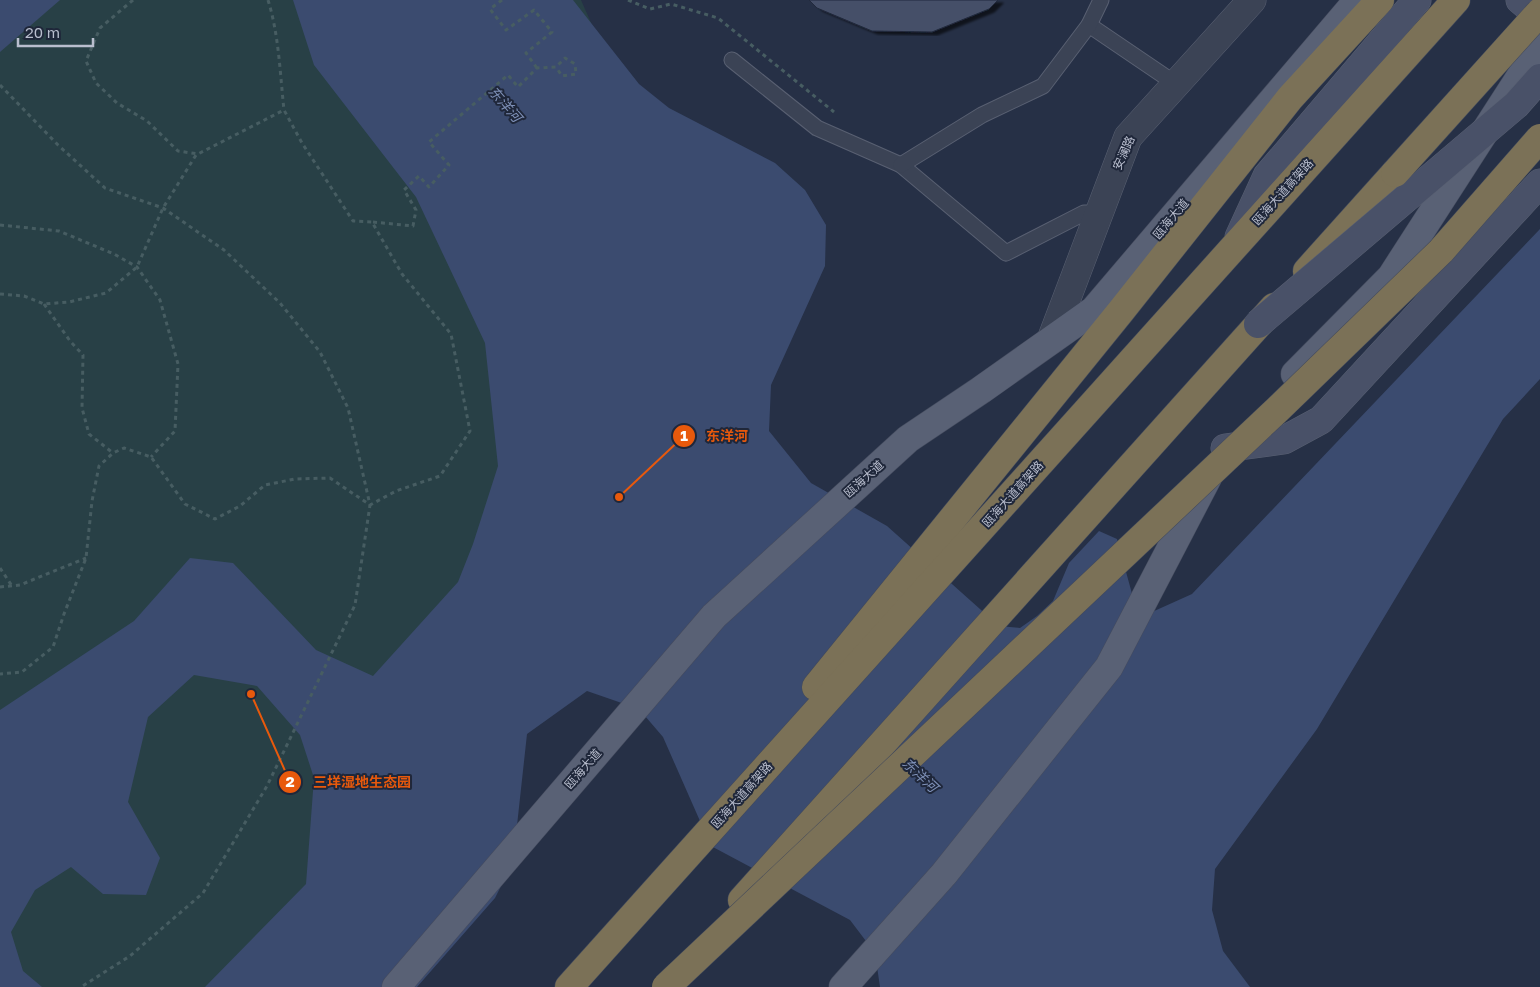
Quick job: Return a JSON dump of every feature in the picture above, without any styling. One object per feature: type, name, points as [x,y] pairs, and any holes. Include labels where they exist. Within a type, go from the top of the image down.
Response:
[{"type":"highway","points":[[602,950],[1115,319],[1290,98],[1380,0]]},
{"type":"highway","name":"瓯海大道高架路","points":[[569,987],[1456,0]]},
{"type":"highway","points":[[665,987],[1540,12]]},
{"type":"highway","points":[[665,987],[1271,416],[1441,251],[1540,138]]},
{"type":"main road","name":"瓯海大道","points":[[396,987],[714,616],[908,439],[1094,310],[1358,0]]},
{"type":"main road","points":[[1234,246],[1268,176],[1417,0]]},
{"type":"main road","points":[[1520,0],[1540,17]]},
{"type":"main road","points":[[843,987],[944,874],[1109,668],[1223,448],[1391,277],[1540,46]]},
{"type":"main road","points":[[1258,324],[1516,105],[1540,78]]},
{"type":"main road","points":[[1223,448],[1284,440],[1321,420],[1540,183]]},
{"type":"street","name":"安澜路","points":[[1052,340],[1128,137],[1252,0]]},
{"type":"lane","points":[[901,165],[982,115],[1044,86],[1090,25],[1101,0]]},
{"type":"lane","points":[[1090,25],[1176,84]]},
{"type":"lane","points":[[732,60],[818,128],[901,165],[1006,253],[1084,212],[1099,214]]},
{"type":"path","points":[[133,0],[100,28],[86,61],[96,83],[117,103],[147,121],[178,151],[198,154]]},
{"type":"path","points":[[268,0],[273,14],[284,110],[302,143],[353,221],[413,226],[416,210],[404,190],[419,176],[429,186],[449,165],[429,142],[508,75],[518,88],[537,68],[556,67],[565,58],[575,64],[576,74],[562,76],[556,67]]},
{"type":"path","points":[[502,0],[490,9],[506,30],[534,10],[552,32],[526,53],[537,68]]},
{"type":"path","points":[[0,85],[45,132],[105,188],[163,208],[224,250],[280,303],[320,352],[348,408],[370,506],[355,605],[267,786],[204,893],[130,956],[81,987]]},
{"type":"path","points":[[0,294],[24,296],[44,304],[69,302],[106,293],[137,267],[163,208],[196,155],[284,110]]},
{"type":"path","points":[[370,506],[396,491],[440,476],[470,431],[451,334],[402,274],[372,222]]},
{"type":"path","points":[[0,225],[59,231],[114,254],[137,267],[160,300],[178,364],[175,431],[151,457]]},
{"type":"path","points":[[44,304],[70,341],[83,355],[82,408],[89,434],[113,453]]},
{"type":"path","points":[[0,674],[22,672],[53,647],[86,558],[92,501],[99,466],[113,453],[124,448],[151,457],[185,504],[215,519],[240,506],[265,485],[295,479],[330,478],[370,506]]},
{"type":"path","points":[[0,587],[20,585],[86,558]]},
{"type":"path","points":[[0,568],[12,586]]},
{"type":"green space","points":[[0,0],[581,0],[757,400],[248,987],[0,987]]},
{"type":"water","points":[[0,0],[60,0],[0,52]]},
{"type":"water","points":[[293,0],[573,0],[639,84],[669,108],[775,163],[805,190],[826,225],[825,266],[771,385],[769,431],[811,483],[887,526],[999,626],[1020,628],[1053,601],[1069,563],[1099,531],[1117,539],[1134,601],[1152,612],[1192,594],[1540,229],[1540,379],[1503,419],[1317,729],[1215,869],[1212,910],[1223,951],[1250,987],[880,987],[875,953],[850,920],[711,846],[663,737],[639,709],[587,691],[527,734],[513,862],[495,898],[417,987],[205,987],[306,884],[314,778],[300,735],[257,686],[194,675],[148,717],[128,802],[160,858],[146,895],[103,894],[71,867],[35,890],[11,932],[23,971],[42,987],[0,987],[0,710],[134,621],[190,558],[233,563],[316,650],[373,676],[458,582],[473,544],[498,466],[485,343],[416,197],[314,65]]},
{"type":"building","points":[[809,0],[998,0],[989,9],[932,32],[872,31],[817,8]]},
{"type":"place","name":"东洋河","points":[[619,497]]},
{"type":"place","name":"三垟湿地生态园","points":[[251,694]]}]
